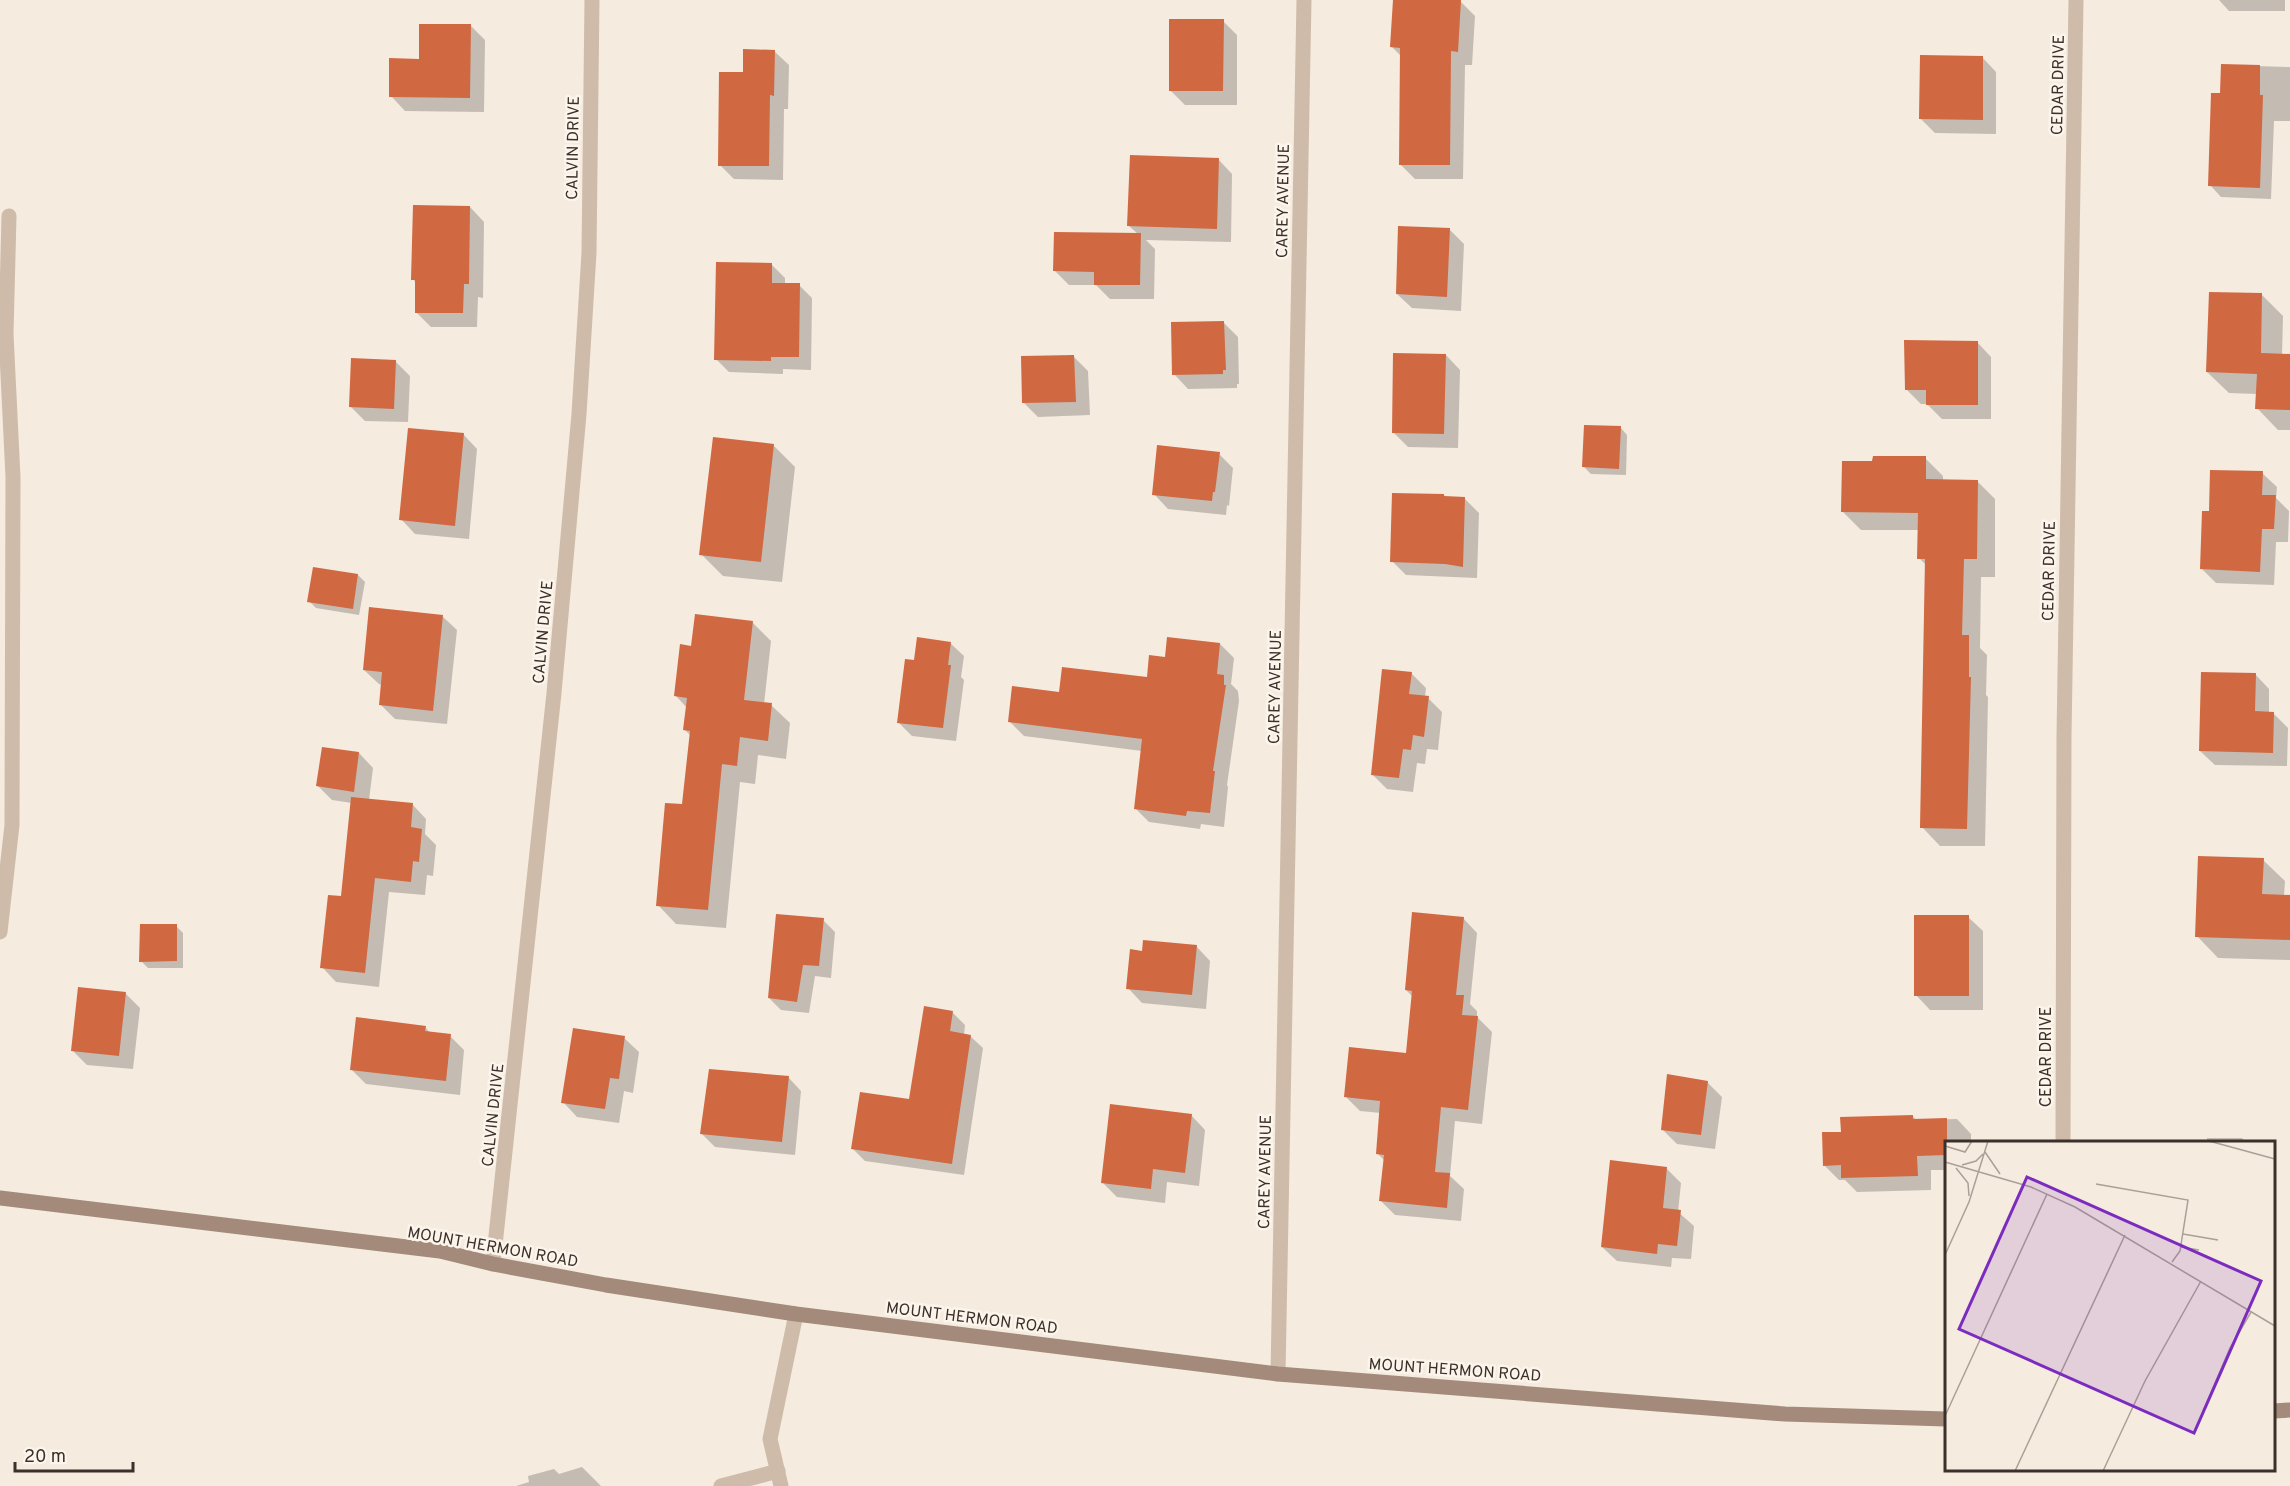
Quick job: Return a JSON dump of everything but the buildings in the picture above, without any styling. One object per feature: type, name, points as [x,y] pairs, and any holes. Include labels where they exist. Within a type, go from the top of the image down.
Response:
[{"type":"main road","name":"MOUNT HERMON ROAD","points":[[0,1198],[440,1251],[494,1264],[606,1285],[796,1314],[1278,1374],[1785,1414],[1945,1419]]},
{"type":"main road","points":[[2275,1411],[2290,1410]]},
{"type":"street","name":"CALVIN DRIVE","points":[[494,1264],[546,774],[579,414],[589,252],[592,0]]},
{"type":"street","name":"CAREY AVENUE","points":[[1278,1374],[1304,0]]},
{"type":"street","name":"CEDAR DRIVE","points":[[2063,1141],[2064,736],[2076,0]]},
{"type":"street","points":[[0,932],[12,825],[13,477],[6,334],[9,216]]},
{"type":"street","points":[[721,1486],[780,1479],[770,1439],[796,1314]]}]
